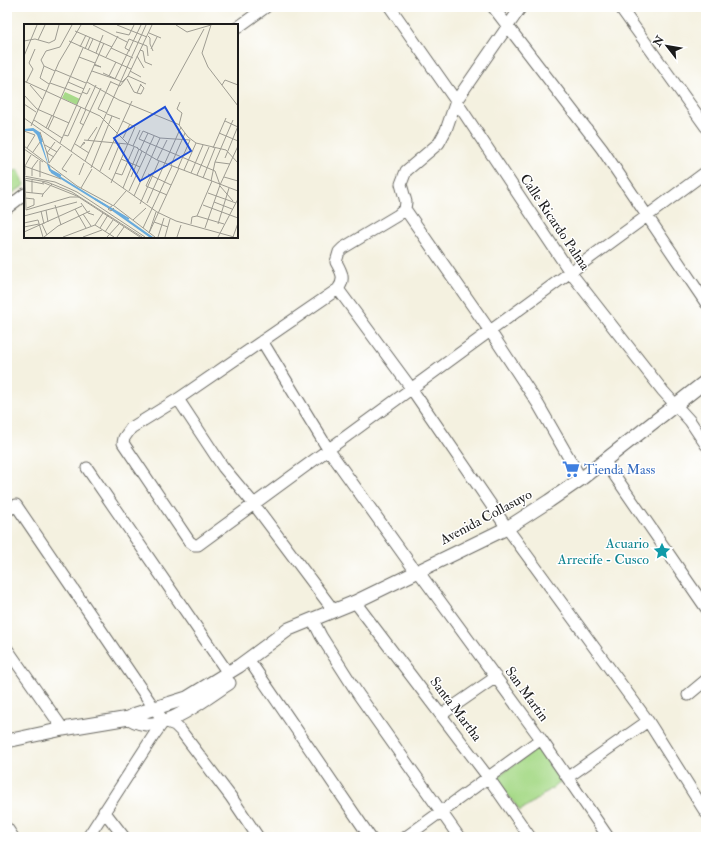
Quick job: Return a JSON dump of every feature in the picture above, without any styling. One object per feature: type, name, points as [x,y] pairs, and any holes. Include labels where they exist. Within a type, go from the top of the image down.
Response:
[{"type":"street","points":[[238,27],[266,7]]},
{"type":"street","name":"Calle Ricardo Palma","points":[[390,7],[456,101],[570,272],[663,391],[690,421],[706,445]]},
{"type":"street","points":[[493,7],[602,149],[706,303]]},
{"type":"street","points":[[521,7],[456,101],[446,130],[439,143],[406,171],[402,178],[401,184],[406,202],[405,209],[398,215],[343,248],[339,252],[336,262],[343,276],[343,281],[338,289],[178,399],[131,428],[124,438],[123,443],[194,545],[198,545],[706,172]]},
{"type":"street","points":[[620,7],[706,127]]},
{"type":"street","points":[[7,208],[24,195]]},
{"type":"street","points":[[405,209],[490,331],[538,404],[581,479]]},
{"type":"street","points":[[338,289],[411,388],[507,528],[648,721],[706,813]]},
{"type":"street","name":"San Martin","points":[[262,341],[328,449],[541,739],[608,837]]},
{"type":"street","name":"Avenida Collasuyo","points":[[128,718],[148,724],[164,721],[182,713],[241,670],[293,636],[308,622],[355,602],[507,528],[581,479],[706,381]]},
{"type":"street","points":[[178,399],[223,468],[254,503],[334,611]]},
{"type":"street","points":[[604,460],[706,608]]},
{"type":"street","points":[[87,468],[370,837]]},
{"type":"street","points":[[7,511],[16,505],[154,708],[164,721],[175,725],[181,731],[232,797],[258,837]]},
{"type":"street","name":"Santa Martha","points":[[355,602],[488,777],[530,837]]},
{"type":"street","points":[[308,622],[321,636],[358,694],[459,837]]},
{"type":"street","points":[[7,648],[63,729]]},
{"type":"street","name":"Avenida Collasuyo","points":[[7,741],[63,729],[128,718],[136,714],[187,698],[241,670]]},
{"type":"street","points":[[441,715],[496,677]]},
{"type":"street","points":[[688,695],[706,680]]},
{"type":"street","points":[[88,837],[164,721]]},
{"type":"street","points":[[568,777],[648,721]]},
{"type":"street","points":[[406,837],[541,739]]},
{"type":"street","points":[[104,811],[124,837]]},
{"type":"street","points":[[7,828],[13,837]]},
{"type":"green space","points":[[18,169],[24,186],[7,197],[7,176]]},
{"type":"green space","points":[[538,748],[561,782],[520,811],[495,778]]},
{"type":"place","name":"Tienda Mass","points":[[571,469]]},
{"type":"place","name":"Acuario Arrecife - Cusco","points":[[662,551]]}]
